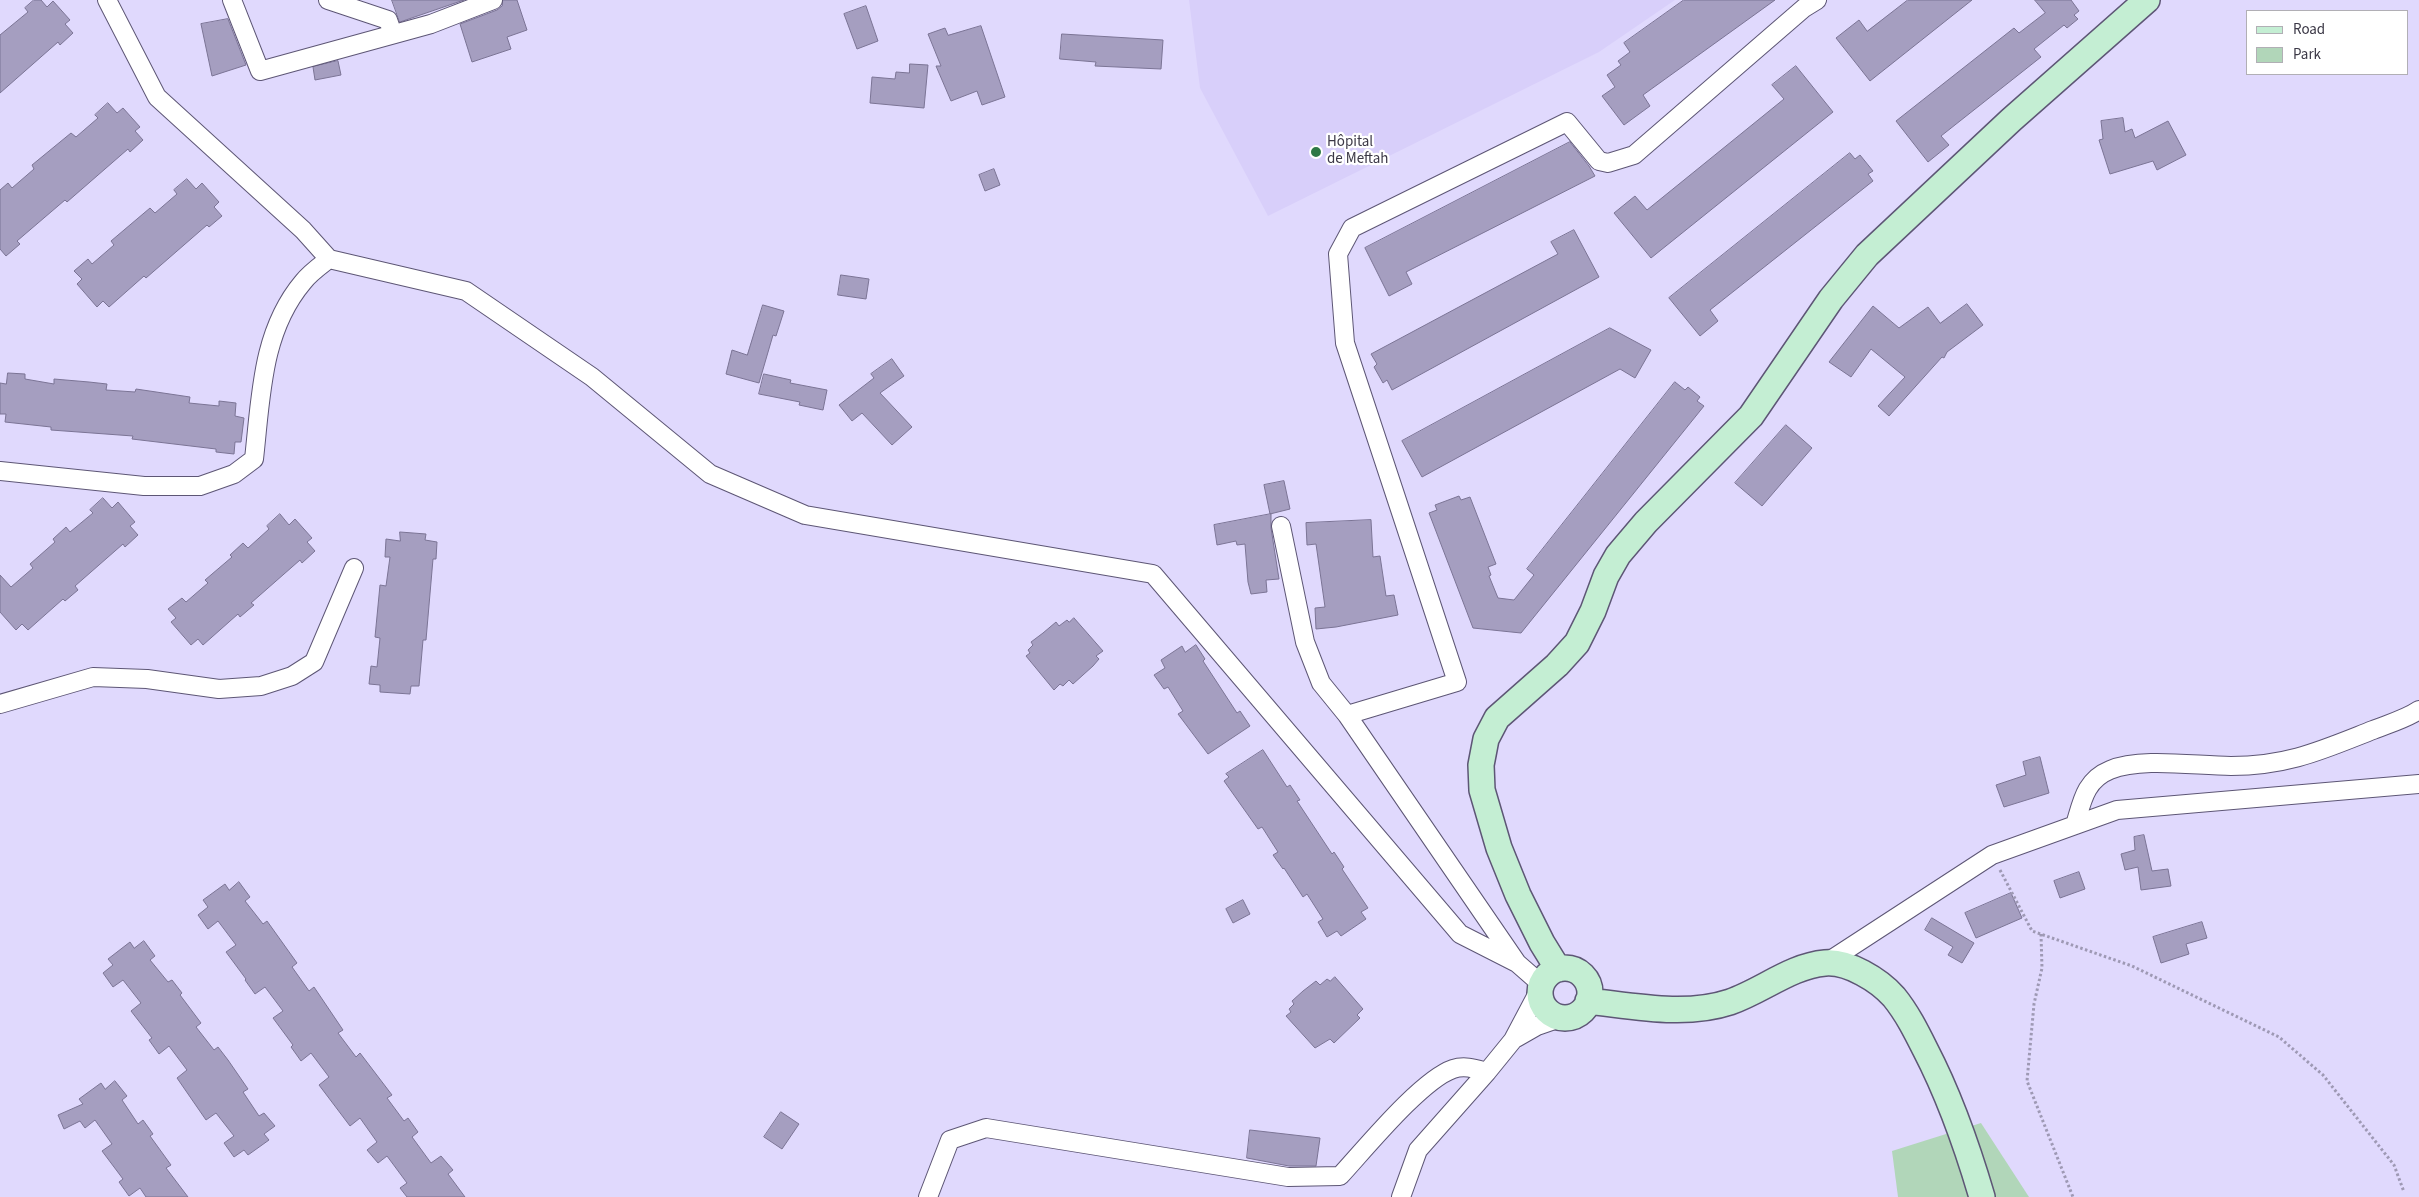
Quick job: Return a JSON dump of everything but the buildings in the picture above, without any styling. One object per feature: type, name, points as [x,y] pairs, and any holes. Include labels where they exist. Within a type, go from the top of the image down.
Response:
[{"type":"main road","points":[[1547,981],[1574,970],[1580,973],[1589,986],[1588,1001],[1578,1013],[1564,1017],[1556,1015],[1543,1005],[1547,981],[1542,943],[1518,894],[1499,848],[1482,790],[1481,765],[1486,739],[1497,718],[1557,665],[1576,643],[1593,611],[1606,576],[1618,555],[1646,522],[1751,416],[1831,299],[1867,255],[2004,127],[2147,0]]},
{"type":"main road","points":[[1588,1001],[1671,1009],[1710,1008],[1751,994],[1804,968],[1826,963],[1849,967],[1867,976],[1892,995],[1905,1011],[1936,1071],[1956,1117],[1982,1197]]},
{"type":"street","points":[[107,0],[157,97],[302,230],[329,259],[466,291],[592,377],[710,474],[805,515],[1153,574],[1460,934],[1517,963],[1547,981],[1513,1040],[1488,1072],[1418,1150],[1401,1197]]},
{"type":"street","points":[[232,0],[260,71],[431,24],[493,0]]},
{"type":"street","points":[[328,0],[388,20],[393,34]]},
{"type":"street","points":[[1347,715],[1457,682],[1345,343],[1338,254],[1352,228],[1566,122],[1599,161],[1608,163],[1634,155],[1804,8],[1817,0]]},
{"type":"street","points":[[0,471],[144,486],[200,486],[234,474],[254,459],[264,365],[276,322],[303,282],[329,259]]},
{"type":"street","points":[[1281,526],[1305,642],[1320,683],[1347,715],[1517,963]]},
{"type":"street","points":[[0,704],[93,677],[147,679],[218,689],[261,686],[292,676],[314,662],[354,568]]},
{"type":"street","points":[[2075,825],[2086,789],[2094,779],[2110,770],[2145,764],[2232,766],[2272,764],[2305,757],[2419,710]]},
{"type":"street","points":[[1826,963],[1992,855],[2117,810],[2419,784]]},
{"type":"street","points":[[1513,1040],[1537,1026],[1564,1017]]},
{"type":"street","points":[[928,1197],[950,1140],[986,1128],[1288,1177],[1340,1176],[1412,1099],[1444,1073],[1455,1068],[1468,1067],[1488,1072]]},
{"type":"path","points":[[1992,855],[2032,931],[2132,966],[2279,1037],[2323,1075],[2394,1165],[2404,1192]]},
{"type":"path","points":[[2041,934],[2042,968],[2034,1004],[2027,1081],[2073,1197]]},
{"type":"shaded area","name":"Hôpital de Meftah","points":[[1189,0],[1675,0],[1599,52],[1268,216],[1200,88]]},
{"type":"green space","points":[[1981,1123],[2029,1197],[1898,1197],[1892,1151]]},
{"type":"place","name":"Hôpital de Meftah","points":[[1316,152]]}]
